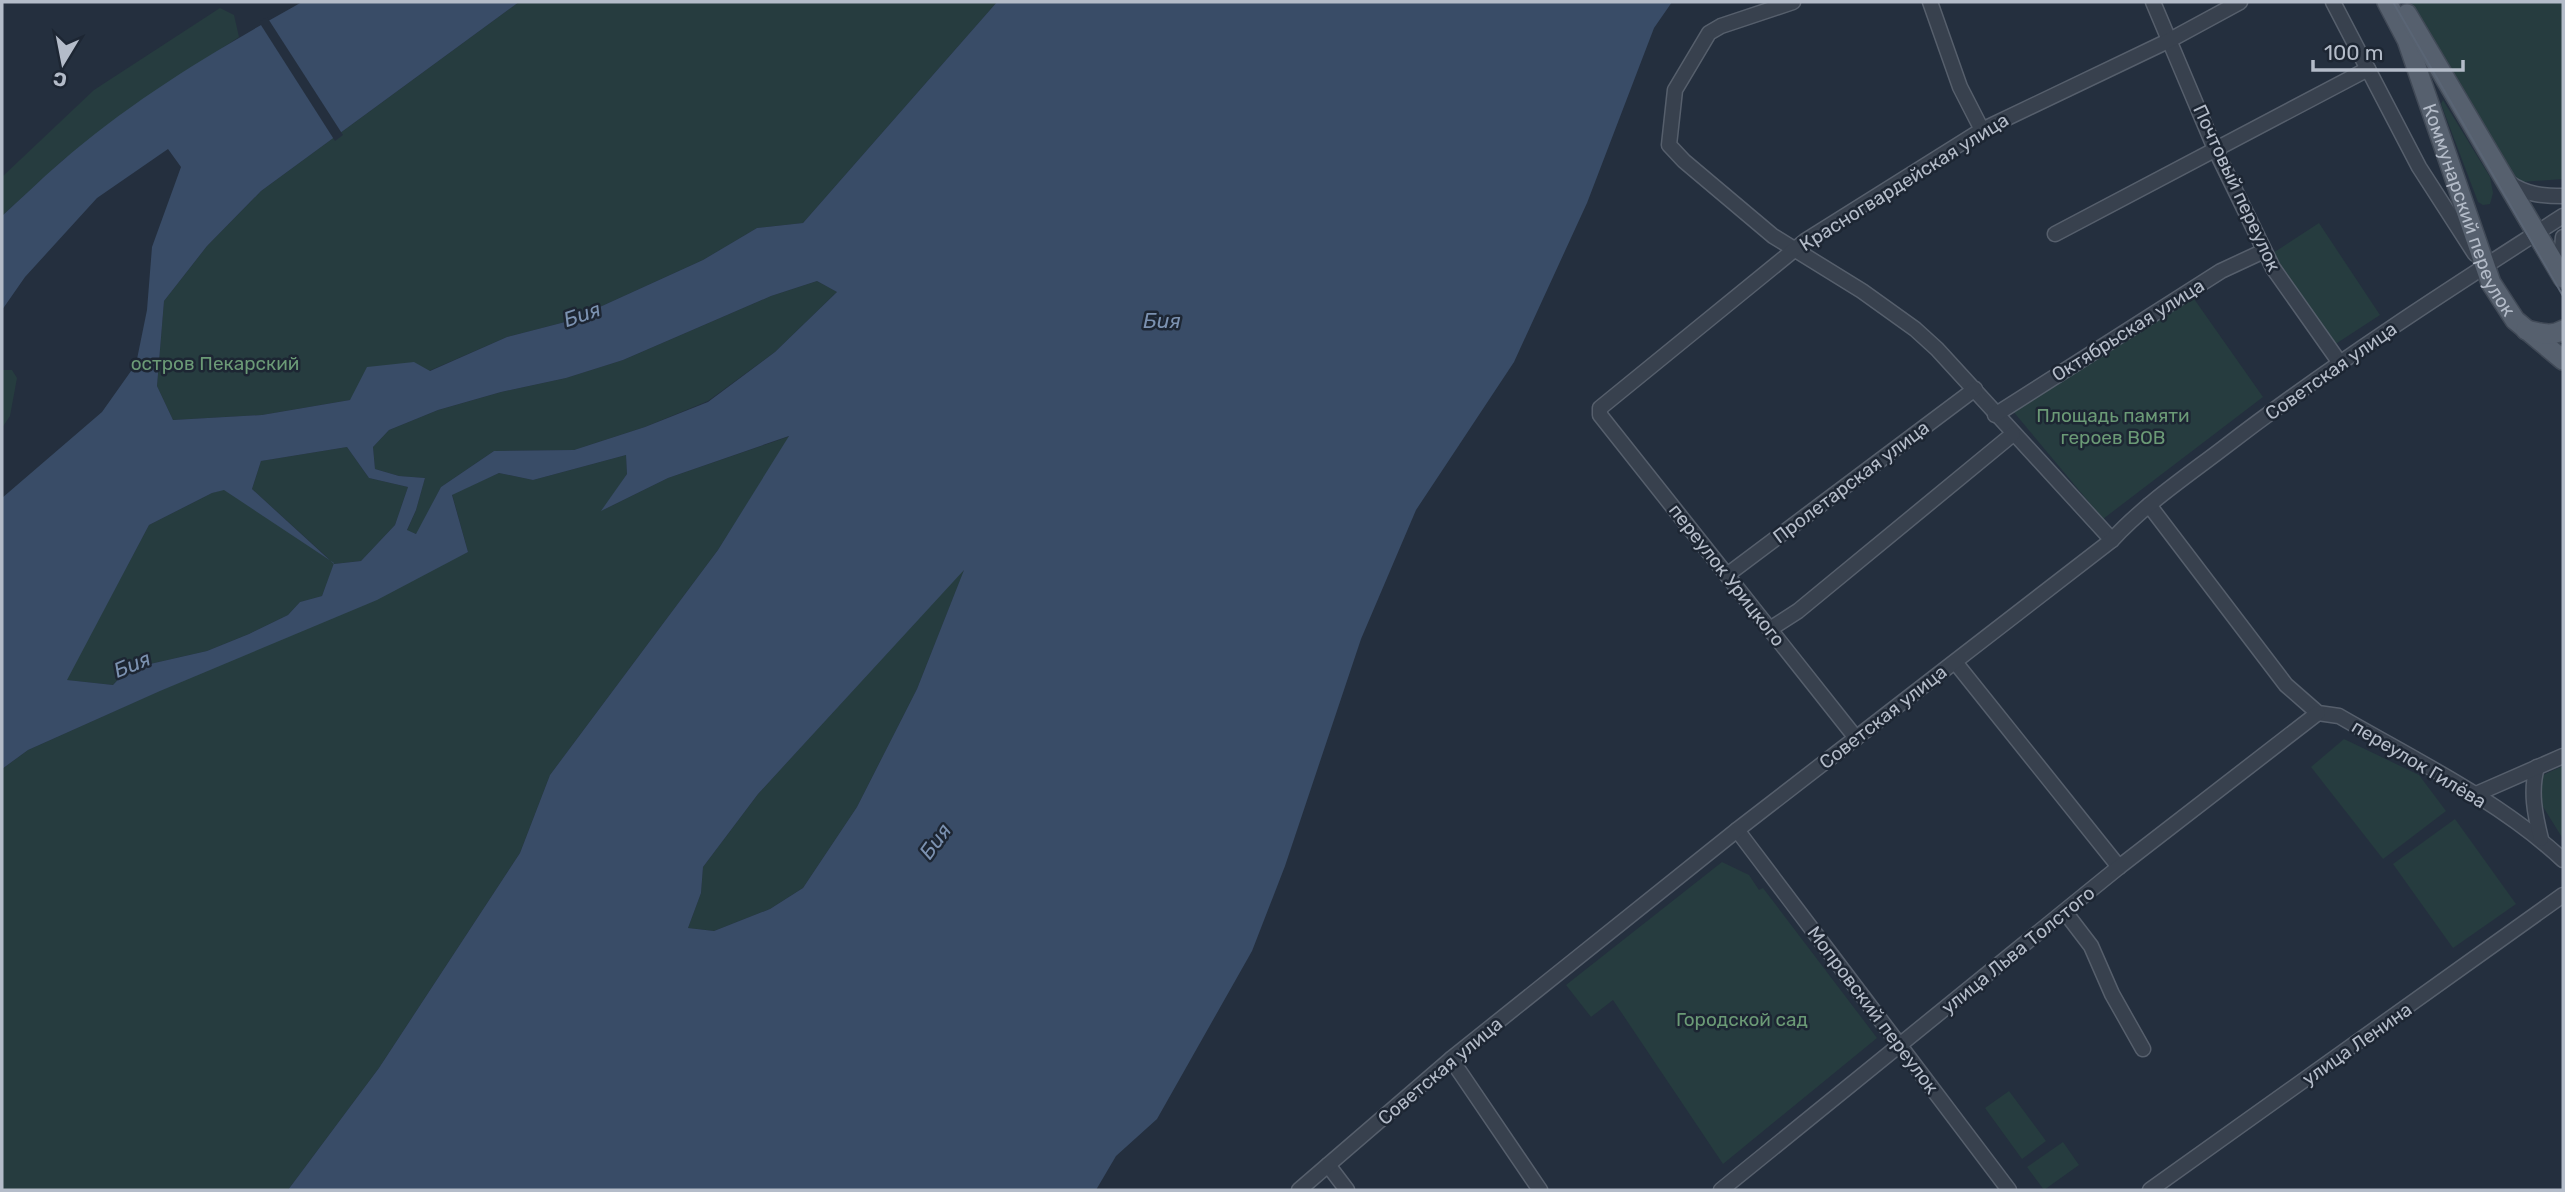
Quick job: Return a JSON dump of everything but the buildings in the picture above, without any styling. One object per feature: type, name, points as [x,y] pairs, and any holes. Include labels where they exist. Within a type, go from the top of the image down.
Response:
[{"type":"main road","name":"Коммунарский переулок","points":[[2387,2],[2407,40],[2484,266],[2502,303],[2525,330],[2563,360]]},
{"type":"main road","name":"Коммунарский переулок","points":[[2400,2],[2562,275]]},
{"type":"main road","points":[[2525,330],[2540,334],[2563,330]]},
{"type":"street","points":[[1793,2],[1721,26],[1710,33],[1675,90],[1669,141],[1671,148],[1764,228],[1914,328],[1975,389],[1995,415],[2112,540]]},
{"type":"street","points":[[1930,2],[1960,87],[1982,130]]},
{"type":"street","name":"Почтовый переулок","points":[[2153,2],[2215,149],[2264,251],[2340,363]]},
{"type":"street","name":"Красногвардейская улица","points":[[1599,411],[1795,248],[1982,130],[2170,40],[2240,2]]},
{"type":"street","points":[[2333,2],[2418,167],[2484,266]]},
{"type":"street","points":[[2055,234],[2368,69]]},
{"type":"street","points":[[2503,178],[2517,189],[2533,195],[2563,195]]},
{"type":"street","name":"Советская улица","points":[[1298,1190],[1451,1059],[1737,830],[2112,540],[2149,505],[2255,423],[2484,266],[2563,216]]},
{"type":"street","points":[[2562,275],[2563,237]]},
{"type":"street","name":"Октябрьская улица","points":[[1995,415],[2221,271],[2264,251]]},
{"type":"street","name":"Пролетарская улица","points":[[1727,575],[1975,389]]},
{"type":"street","name":"переулок Урицкого","points":[[1599,411],[1857,738]]},
{"type":"street","points":[[1770,629],[1798,611],[2013,434]]},
{"type":"street","name":"переулок Гилёва","points":[[2149,505],[2286,685],[2318,713],[2339,716],[2474,795],[2541,839],[2563,860]]},
{"type":"street","points":[[1955,663],[2119,867]]},
{"type":"street","name":"улица Льва Толстого","points":[[1721,1190],[2119,867],[2318,713]]},
{"type":"street","points":[[2474,795],[2563,756]]},
{"type":"street","points":[[2537,767],[2533,793],[2541,839]]},
{"type":"street","name":"Мопровский переулок","points":[[1737,830],[2009,1190]]},
{"type":"street","name":"улица Ленина","points":[[2150,1190],[2563,895]]},
{"type":"street","points":[[2064,912],[2091,946],[2112,995],[2143,1049]]},
{"type":"street","points":[[1451,1059],[1540,1190]]},
{"type":"street","points":[[1328,1165],[1347,1190]]},
{"type":"green space","name":"остров Пекарский","points":[[519,2],[997,2],[803,223],[757,228],[703,260],[569,321],[507,337],[429,371],[350,400],[262,415],[173,420],[157,386],[164,301],[207,246],[261,191]]},
{"type":"green space","points":[[2411,2],[2563,2],[2563,179],[2521,182],[2511,177]]},
{"type":"green space","points":[[220,8],[234,15],[239,37],[136,105],[63,160],[2,216],[2,177],[94,90]]},
{"type":"green space","points":[[2443,100],[2490,177],[2493,193],[2490,204],[2483,205],[2478,202],[2441,104]]},
{"type":"green space","points":[[2319,223],[2380,315],[2334,345],[2273,253]]},
{"type":"green space","points":[[817,281],[837,292],[775,352],[708,401],[645,427],[574,450],[494,451],[441,487],[417,534],[407,531],[425,478],[399,476],[375,469],[373,447],[389,430],[438,410],[501,392],[566,378],[623,360],[771,296]]},
{"type":"green space","name":"Площадь памяти героев ВОВ","points":[[2192,296],[2263,397],[2103,519],[2012,410]]},
{"type":"green space","points":[[2,370],[12,370],[17,378],[10,416],[2,428]]},
{"type":"green space","points":[[790,436],[718,550],[550,775],[520,853],[379,1068],[288,1190],[2,1190],[2,769],[28,750],[468,552],[452,494],[499,473],[533,480],[626,455],[627,474],[603,510],[668,478]]},
{"type":"green space","points":[[347,447],[369,478],[408,487],[395,525],[361,561],[334,564],[322,596],[300,602],[288,615],[207,651],[128,669],[113,685],[66,680],[149,525],[212,493],[224,489],[329,559],[252,489],[261,461]]},
{"type":"green space","points":[[965,568],[917,689],[857,807],[803,888],[770,909],[714,931],[688,928],[701,893],[703,867],[758,794]]},
{"type":"green space","points":[[2344,739],[2419,775],[2446,811],[2383,859],[2311,767]]},
{"type":"green space","points":[[2563,766],[2563,839],[2537,797],[2536,785],[2543,775]]},
{"type":"green space","points":[[2455,819],[2516,904],[2453,948],[2393,864]]},
{"type":"green space","name":"Городской сад","points":[[1722,862],[1749,875],[1759,890],[1763,888],[1877,1038],[1723,1164],[1613,1000],[1591,1017],[1566,985]]},
{"type":"green space","points":[[2009,1091],[2046,1141],[2022,1159],[1985,1108]]},
{"type":"green space","points":[[2063,1142],[2079,1165],[2044,1190],[2027,1167]]},
{"type":"water","name":"Бия","points":[[302,2],[519,2],[261,191],[207,246],[164,301],[157,386],[173,420],[262,415],[350,400],[367,367],[414,362],[430,371],[507,337],[569,321],[703,260],[757,228],[803,223],[997,2],[1672,2],[1654,28],[1587,203],[1514,362],[1416,510],[1361,639],[1285,866],[1252,951],[1157,1119],[1116,1156],[1096,1190],[288,1190],[379,1068],[520,853],[550,775],[718,550],[789,436],[668,478],[601,511],[627,474],[626,455],[533,480],[499,473],[452,495],[468,552],[377,600],[28,750],[2,769],[2,498],[102,412],[136,364],[147,310],[152,247],[181,167],[168,149],[97,198],[25,277],[2,310],[2,216],[61,162],[117,117],[208,56]],"holes":[[[817,281],[837,292],[775,352],[708,402],[645,427],[574,450],[494,451],[441,487],[416,534],[407,530],[425,478],[399,476],[375,469],[373,447],[389,430],[438,410],[501,392],[566,378],[623,360],[771,296]],[[347,447],[369,478],[408,487],[395,525],[361,561],[334,564],[322,596],[300,602],[288,615],[207,651],[128,669],[113,685],[67,680],[149,525],[212,493],[224,490],[330,560],[252,489],[261,461]],[[964,570],[917,689],[857,807],[803,888],[770,909],[714,931],[688,928],[701,893],[703,867],[758,794]]]},
{"type":"pier","points":[[267,17],[343,135],[335,141],[259,22]]},
{"type":"tram line","points":[[2393,2],[2563,296]]}]
